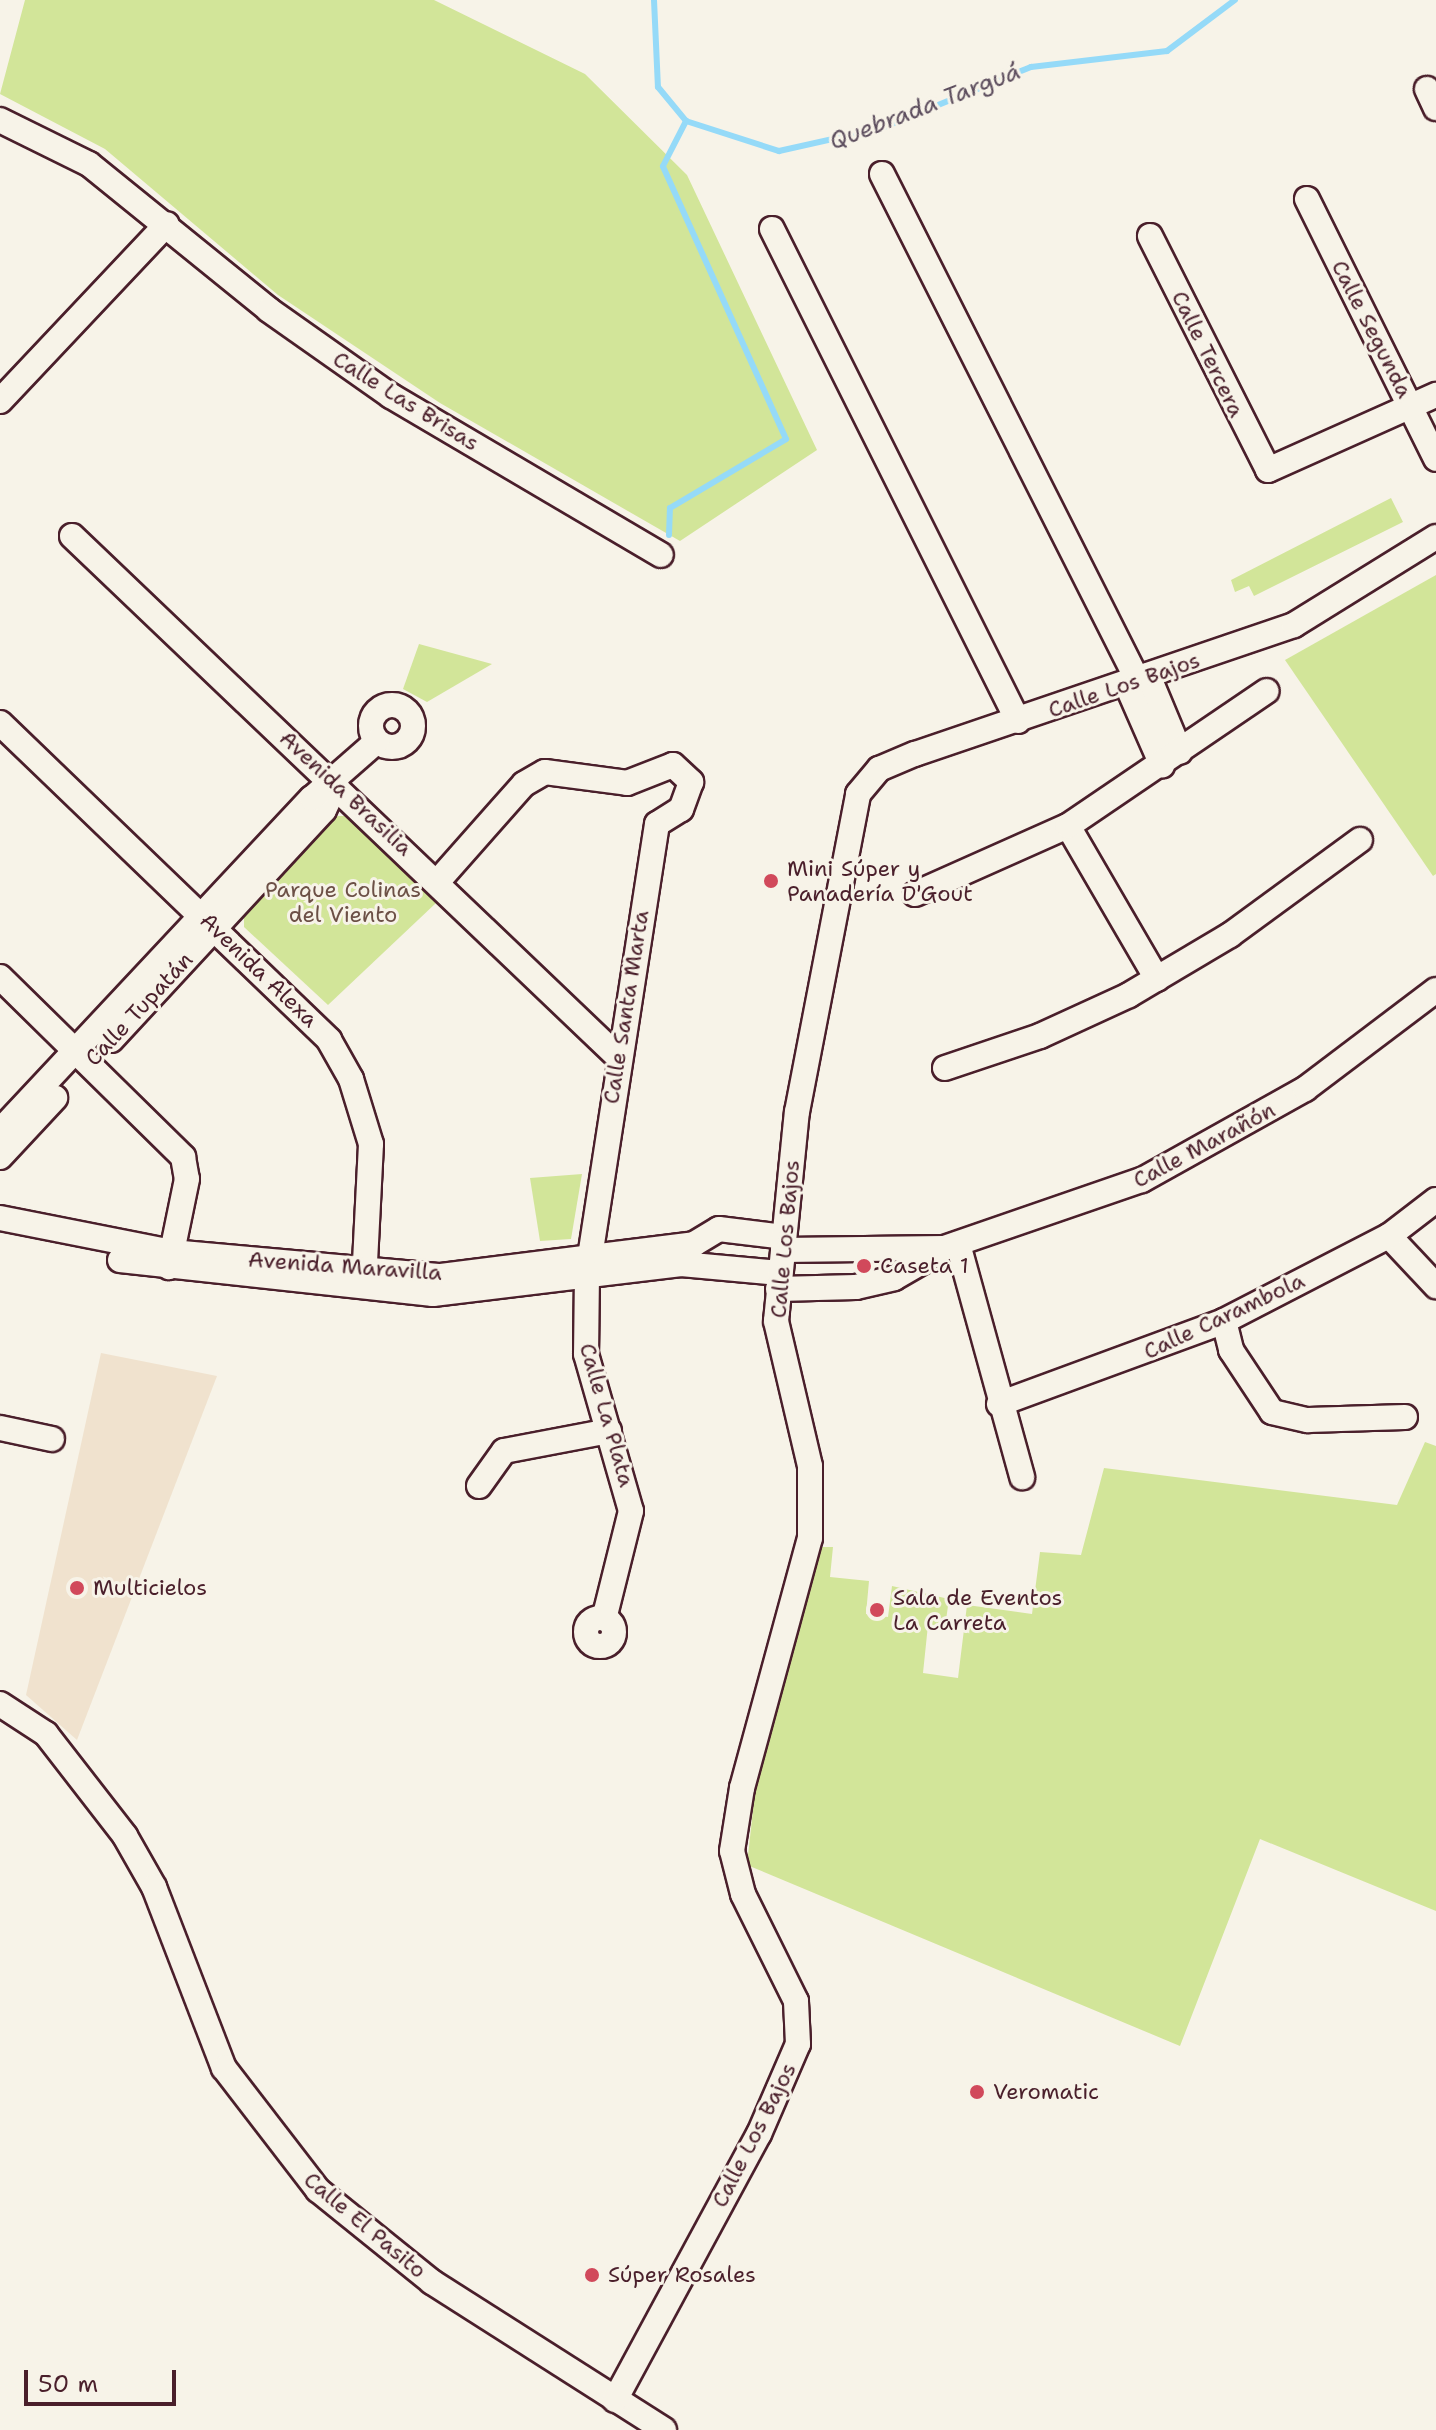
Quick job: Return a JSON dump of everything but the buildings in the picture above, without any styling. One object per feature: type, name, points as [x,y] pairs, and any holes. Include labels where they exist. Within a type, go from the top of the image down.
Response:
[{"type":"street","name":"Calle Las Brisas","points":[[1,123],[89,164],[167,224],[269,310],[391,396],[661,555]]},
{"type":"street","points":[[882,174],[1137,679],[1171,759]]},
{"type":"street","name":"Calle Segunda","points":[[1307,199],[1436,459]]},
{"type":"street","points":[[0,401],[167,224]]},
{"type":"street","points":[[772,229],[1018,721]]},
{"type":"street","name":"Calle Tercera","points":[[1150,236],[1268,470],[1412,407]]},
{"type":"street","points":[[1412,407],[1436,395]]},
{"type":"street","name":"Avenida Brasilia","points":[[72,536],[439,880],[616,1055]]},
{"type":"street","name":"Calle Los Bajos","points":[[615,2400],[759,2134],[798,2044],[796,2001],[743,1894],[732,1851],[742,1788],[810,1538],[810,1466],[779,1343],[781,1262],[817,988],[858,794],[889,765],[1294,625],[1436,537]]},
{"type":"street","points":[[915,894],[1068,826],[1267,691]]},
{"type":"street","name":"Avenida Alexa","points":[[0,723],[294,1000],[351,1079],[371,1144],[365,1279]]},
{"type":"street","name":"Calle Tupatán","points":[[0,1157],[84,1056],[209,921],[312,798],[336,784],[377,741]]},
{"type":"street","name":"Calle Santa Marta","points":[[439,880],[524,784],[545,772],[627,783],[663,765],[687,774],[688,800],[657,824],[616,1055],[588,1266]]},
{"type":"street","points":[[1068,826],[1157,979]]},
{"type":"street","points":[[945,1068],[1040,1036],[1157,979],[1360,840]]},
{"type":"street","points":[[0,977],[84,1056],[183,1157],[187,1179],[170,1260]]},
{"type":"street","name":"Calle Marañón","points":[[781,1262],[856,1287],[894,1278],[951,1246],[1128,1186],[1213,1144],[1317,1081],[1436,990]]},
{"type":"street","name":"Calle Tupatán","points":[[0,1131],[84,1056]]},
{"type":"street","name":"Calle Carambola","points":[[999,1404],[1224,1321],[1389,1236],[1436,1200]]},
{"type":"street","name":"Avenida Maravilla","points":[[0,1218],[170,1260]]},
{"type":"street","name":"Avenida Maravilla","points":[[0,1235],[170,1260],[365,1279],[433,1294],[694,1244],[719,1229],[738,1232],[781,1262]]},
{"type":"street","points":[[1389,1236],[1436,1286]]},
{"type":"street","points":[[951,1246],[1022,1477]]},
{"type":"street","name":"Calle Marañón","points":[[781,1262],[951,1246]]},
{"type":"street","name":"Avenida Maravilla","points":[[588,1266],[781,1262]]},
{"type":"street","name":"Calle La Plata","points":[[588,1266],[586,1354],[631,1511],[604,1619]]},
{"type":"street","points":[[1224,1321],[1231,1350],[1272,1412],[1308,1420],[1405,1417]]},
{"type":"street","points":[[0,1428],[52,1439]]},
{"type":"street","points":[[479,1486],[504,1451],[609,1431]]},
{"type":"street","name":"Calle El Pasito","points":[[0,1704],[46,1734],[125,1836],[154,1887],[224,2068],[318,2190],[432,2282],[664,2430]]},
{"type":"shaded area","points":[[101,1353],[217,1376],[77,1740],[26,1695]]},
{"type":"green space","points":[[25,0],[434,0],[585,74],[687,175],[817,450],[680,541],[440,403],[278,295],[105,149],[0,94]]},
{"type":"green space","points":[[1391,498],[1403,522],[1254,596],[1249,586],[1235,592],[1231,580]]},
{"type":"green space","points":[[1436,575],[1436,874],[1433,876],[1285,660]]},
{"type":"green space","points":[[419,644],[492,664],[427,702],[403,689]]},
{"type":"green space","name":"Parque Colinas del Viento","points":[[334,816],[350,816],[436,903],[328,1005],[244,927],[244,914]]},
{"type":"green space","points":[[582,1174],[571,1239],[540,1241],[530,1178]]},
{"type":"green space","points":[[1425,1442],[1436,1446],[1436,1911],[1260,1839],[1180,2046],[747,1865],[756,1782],[819,1547],[833,1547],[830,1577],[869,1581],[866,1614],[888,1617],[892,1586],[949,1599],[945,1627],[928,1625],[923,1673],[958,1678],[967,1605],[1032,1614],[1040,1552],[1081,1555],[1104,1468],[1397,1505]]},
{"type":"waterway","name":"Quebrada Targuá","points":[[654,0],[658,87],[686,121],[779,151],[882,128],[1031,67],[1167,51],[1235,0]]},
{"type":"waterway","points":[[669,535],[670,508],[786,439],[663,166],[686,121]]},
{"type":"place","name":"Mini Súper y Panadería D'Gout","points":[[771,881]]},
{"type":"place","name":"Caseta 1","points":[[864,1266]]},
{"type":"place","name":"Multicielos","points":[[77,1588]]},
{"type":"place","name":"Sala de Eventos La Carreta","points":[[877,1610]]},
{"type":"place","name":"Veromatic","points":[[977,2092]]},
{"type":"place","name":"Súper Rosales","points":[[592,2275]]}]
